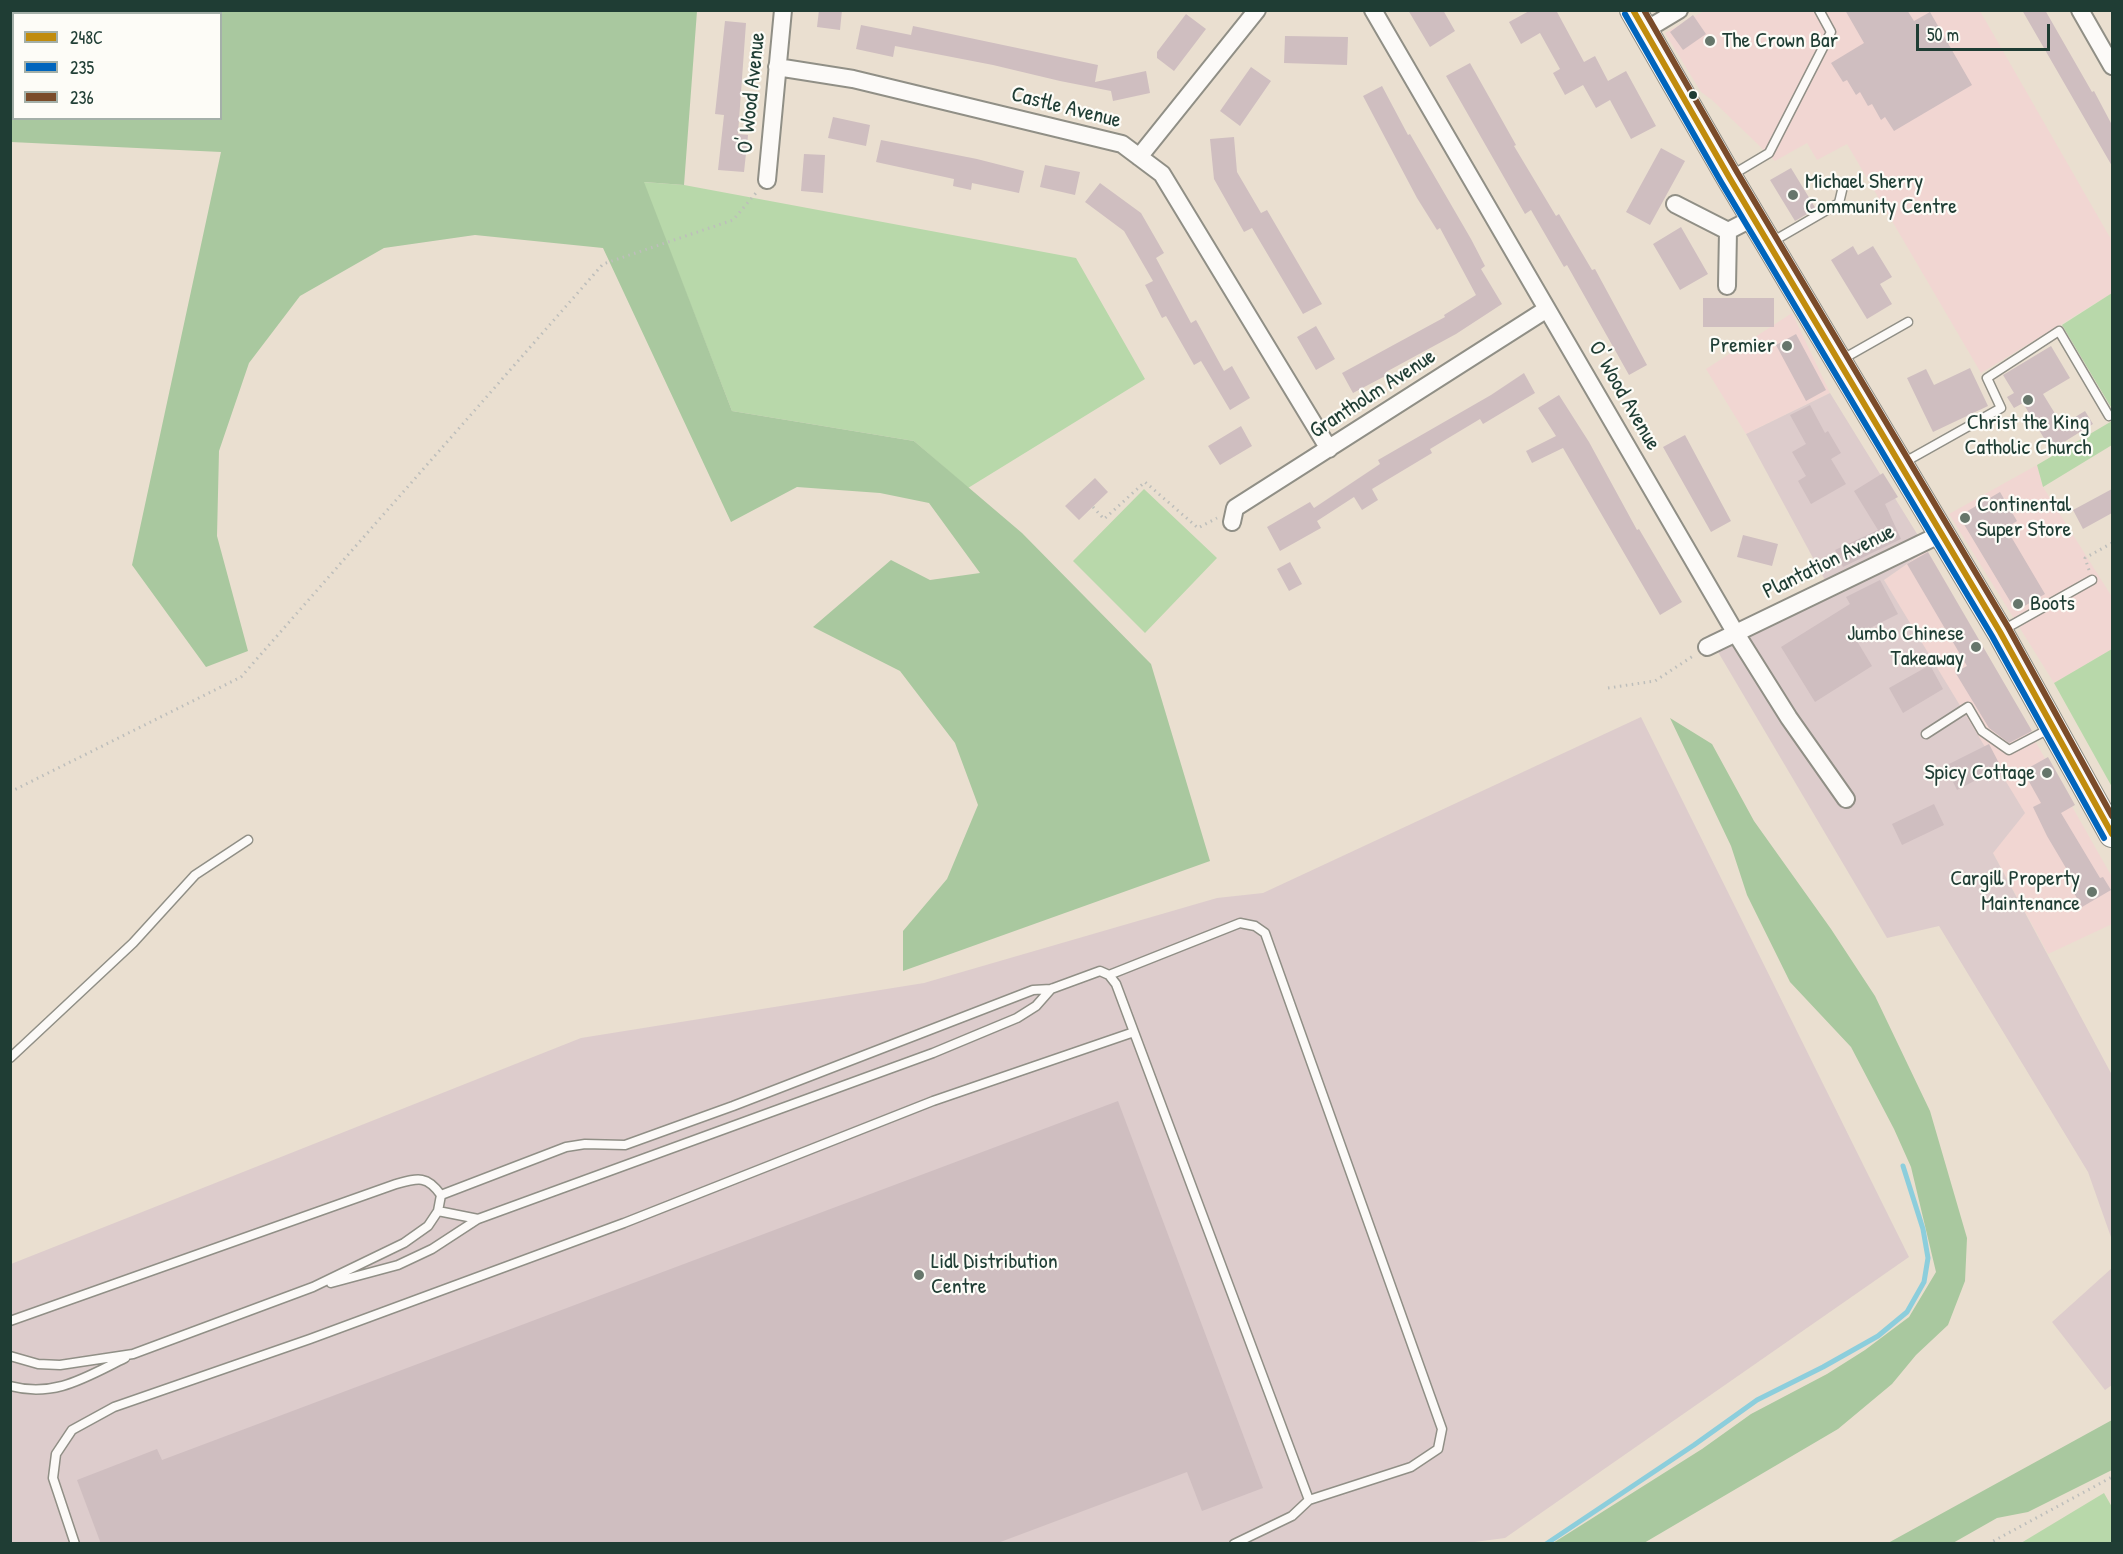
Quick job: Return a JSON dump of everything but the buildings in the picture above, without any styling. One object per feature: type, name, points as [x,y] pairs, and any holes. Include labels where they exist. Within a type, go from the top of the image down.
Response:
[{"type":"main road","points":[[1639,20],[1753,218],[2000,632],[2112,834]]},
{"type":"street","name":"O' Wood Avenue","points":[[767,180],[783,10]]},
{"type":"street","points":[[1140,157],[1257,10]]},
{"type":"street","name":"O' Wood Avenue","points":[[1373,10],[1736,632],[1789,718],[1846,799]]},
{"type":"street","points":[[1639,20],[1679,10]]},
{"type":"street","points":[[2080,10],[2112,66]]},
{"type":"street","name":"Castle Avenue","points":[[777,67],[853,79],[1122,144],[1162,174],[1329,449]]},
{"type":"street","points":[[1675,204],[1728,231]]},
{"type":"street","points":[[1728,231],[1753,218]]},
{"type":"street","points":[[1727,286],[1728,231]]},
{"type":"street","name":"Grantholm Avenue","points":[[1234,515],[1329,449],[1547,309]]},
{"type":"street","name":"Plantation Avenue","points":[[1707,647],[1941,534]]},
{"type":"lane","points":[[1729,177],[1769,153],[1831,32],[1819,10]]},
{"type":"lane","points":[[1769,244],[1839,203],[1844,182]]},
{"type":"lane","points":[[1839,362],[1908,322]]},
{"type":"lane","points":[[1900,465],[2001,408],[1987,378],[2059,331],[2109,416]]},
{"type":"lane","points":[[2000,632],[2092,580]]},
{"type":"lane","points":[[1926,734],[1968,707],[1982,731],[2009,750],[2053,727]]},
{"type":"lane","points":[[10,1058],[133,943],[195,875],[248,840]]},
{"type":"lane","points":[[1109,975],[1240,924],[1255,926],[1265,933],[1442,1429],[1438,1449],[1411,1467],[1309,1500],[1292,1516],[1234,1544]]},
{"type":"lane","points":[[441,1195],[566,1147],[585,1144],[625,1145],[733,1106],[1033,990],[1051,989],[1100,972],[1109,975],[1116,984],[1309,1500]]},
{"type":"lane","points":[[10,1386],[28,1390],[49,1389],[77,1382],[133,1353],[313,1287],[398,1265],[432,1250],[478,1219],[943,1048],[1017,1018],[1036,1006],[1051,989]]},
{"type":"lane","points":[[75,1544],[53,1478],[56,1454],[72,1430],[114,1407],[310,1339],[601,1231],[933,1101],[1134,1032]]},
{"type":"lane","points":[[10,1321],[396,1184],[425,1179],[433,1183],[441,1195],[438,1211],[428,1226],[404,1243],[313,1287]]},
{"type":"lane","points":[[438,1211],[478,1219]]},
{"type":"lane","points":[[10,1356],[38,1364],[60,1365],[133,1353]]},
{"type":"path","points":[[10,792],[241,676],[603,264],[733,220],[767,180]]},
{"type":"path","points":[[1093,507],[1104,519],[1145,482],[1198,528],[1234,515]]},
{"type":"path","points":[[2092,580],[2085,558],[2112,543]]},
{"type":"path","points":[[1608,688],[1655,681],[1707,647]]},
{"type":"path","points":[[1988,1544],[2112,1477]]},
{"type":"shaded area","points":[[1704,11],[1980,11],[2112,241],[2112,293],[1981,373],[1847,144],[1817,160],[1807,143],[1775,161],[1701,92],[1665,33]]},
{"type":"shaded area","points":[[1792,313],[1830,393],[1746,434],[1706,369]]},
{"type":"shaded area","points":[[1830,393],[1927,550],[1884,580],[2025,813],[1993,853],[2112,1075],[2112,1240],[2088,1172],[1939,926],[1887,938],[1708,635],[1826,582],[1746,434]]},
{"type":"shaded area","points":[[2037,465],[2043,487],[2112,597],[2112,649],[2054,683],[1949,514]]},
{"type":"shaded area","points":[[1927,550],[2112,877],[2112,924],[2048,954],[1993,853],[1884,580]]},
{"type":"shaded area","points":[[1641,717],[1909,1257],[1505,1538],[1459,1544],[11,1544],[11,1264],[581,1038],[924,983],[1217,898],[1263,893]]},
{"type":"shaded area","points":[[2112,1268],[2112,1385],[2105,1390],[2052,1322]]},
{"type":"green space","points":[[11,10],[697,11],[684,185],[644,182],[732,411],[914,441],[1022,533],[1151,664],[1210,861],[903,971],[903,931],[947,879],[978,805],[955,743],[900,671],[813,627],[891,560],[930,580],[980,573],[929,503],[880,493],[797,487],[731,522],[603,248],[475,235],[384,248],[300,296],[249,363],[219,451],[217,536],[248,651],[206,667],[132,565],[221,152],[11,142]]},
{"type":"green space","points":[[643,182],[684,185],[1076,258],[1145,379],[968,488],[914,441],[732,411]]},
{"type":"green space","points":[[2112,293],[2112,409],[2062,325]]},
{"type":"green space","points":[[2112,421],[2112,445],[2043,487],[2037,465]]},
{"type":"green space","points":[[1144,489],[1217,558],[1145,633],[1073,561]]},
{"type":"green space","points":[[2112,649],[2112,787],[2054,683]]},
{"type":"green space","points":[[1670,718],[1712,744],[1754,821],[1831,929],[1875,996],[1930,1111],[1967,1238],[1965,1281],[1948,1325],[1916,1355],[1892,1384],[1838,1429],[1644,1543],[1553,1543],[1702,1449],[1751,1414],[1827,1374],[1865,1350],[1909,1317],[1936,1272],[1911,1167],[1894,1129],[1851,1047],[1790,982],[1747,895],[1731,846]]},
{"type":"green space","points":[[2112,1420],[2112,1470],[2028,1512],[1997,1518],[1953,1543],[1888,1543]]},
{"type":"green space","points":[[2104,1493],[2112,1507],[2112,1543],[2021,1543]]},
{"type":"waterway","points":[[1546,1544],[1757,1400],[1878,1336],[1907,1312],[1924,1282],[1928,1258],[1923,1229],[1903,1166]]},
{"type":"transit line","name":"248C","points":[[1633,10],[1729,177],[2000,632],[2112,834]]},
{"type":"transit line","name":"236","points":[[1644,10],[1737,172],[2008,627],[2112,816]]},
{"type":"transit line","name":"235","points":[[1625,14],[1721,182],[1992,636],[2104,838]]},
{"type":"place","name":"The Crown Bar","points":[[1710,41]]},
{"type":"place","name":"Michael Sherry Community Centre","points":[[1793,195]]},
{"type":"place","name":"Premier","points":[[1787,346]]},
{"type":"place","name":"Christ the King Catholic Church","points":[[2028,400]]},
{"type":"place","name":"Continental Super Store","points":[[1965,518]]},
{"type":"place","name":"Boots","points":[[2018,604]]},
{"type":"place","name":"Jumbo Chinese Takeaway","points":[[1976,647]]},
{"type":"place","name":"Spicy Cottage","points":[[2047,773]]},
{"type":"place","name":"Cargill Property Maintenance","points":[[2092,892]]},
{"type":"place","name":"Lidl Distribution Centre","points":[[919,1275]]}]
